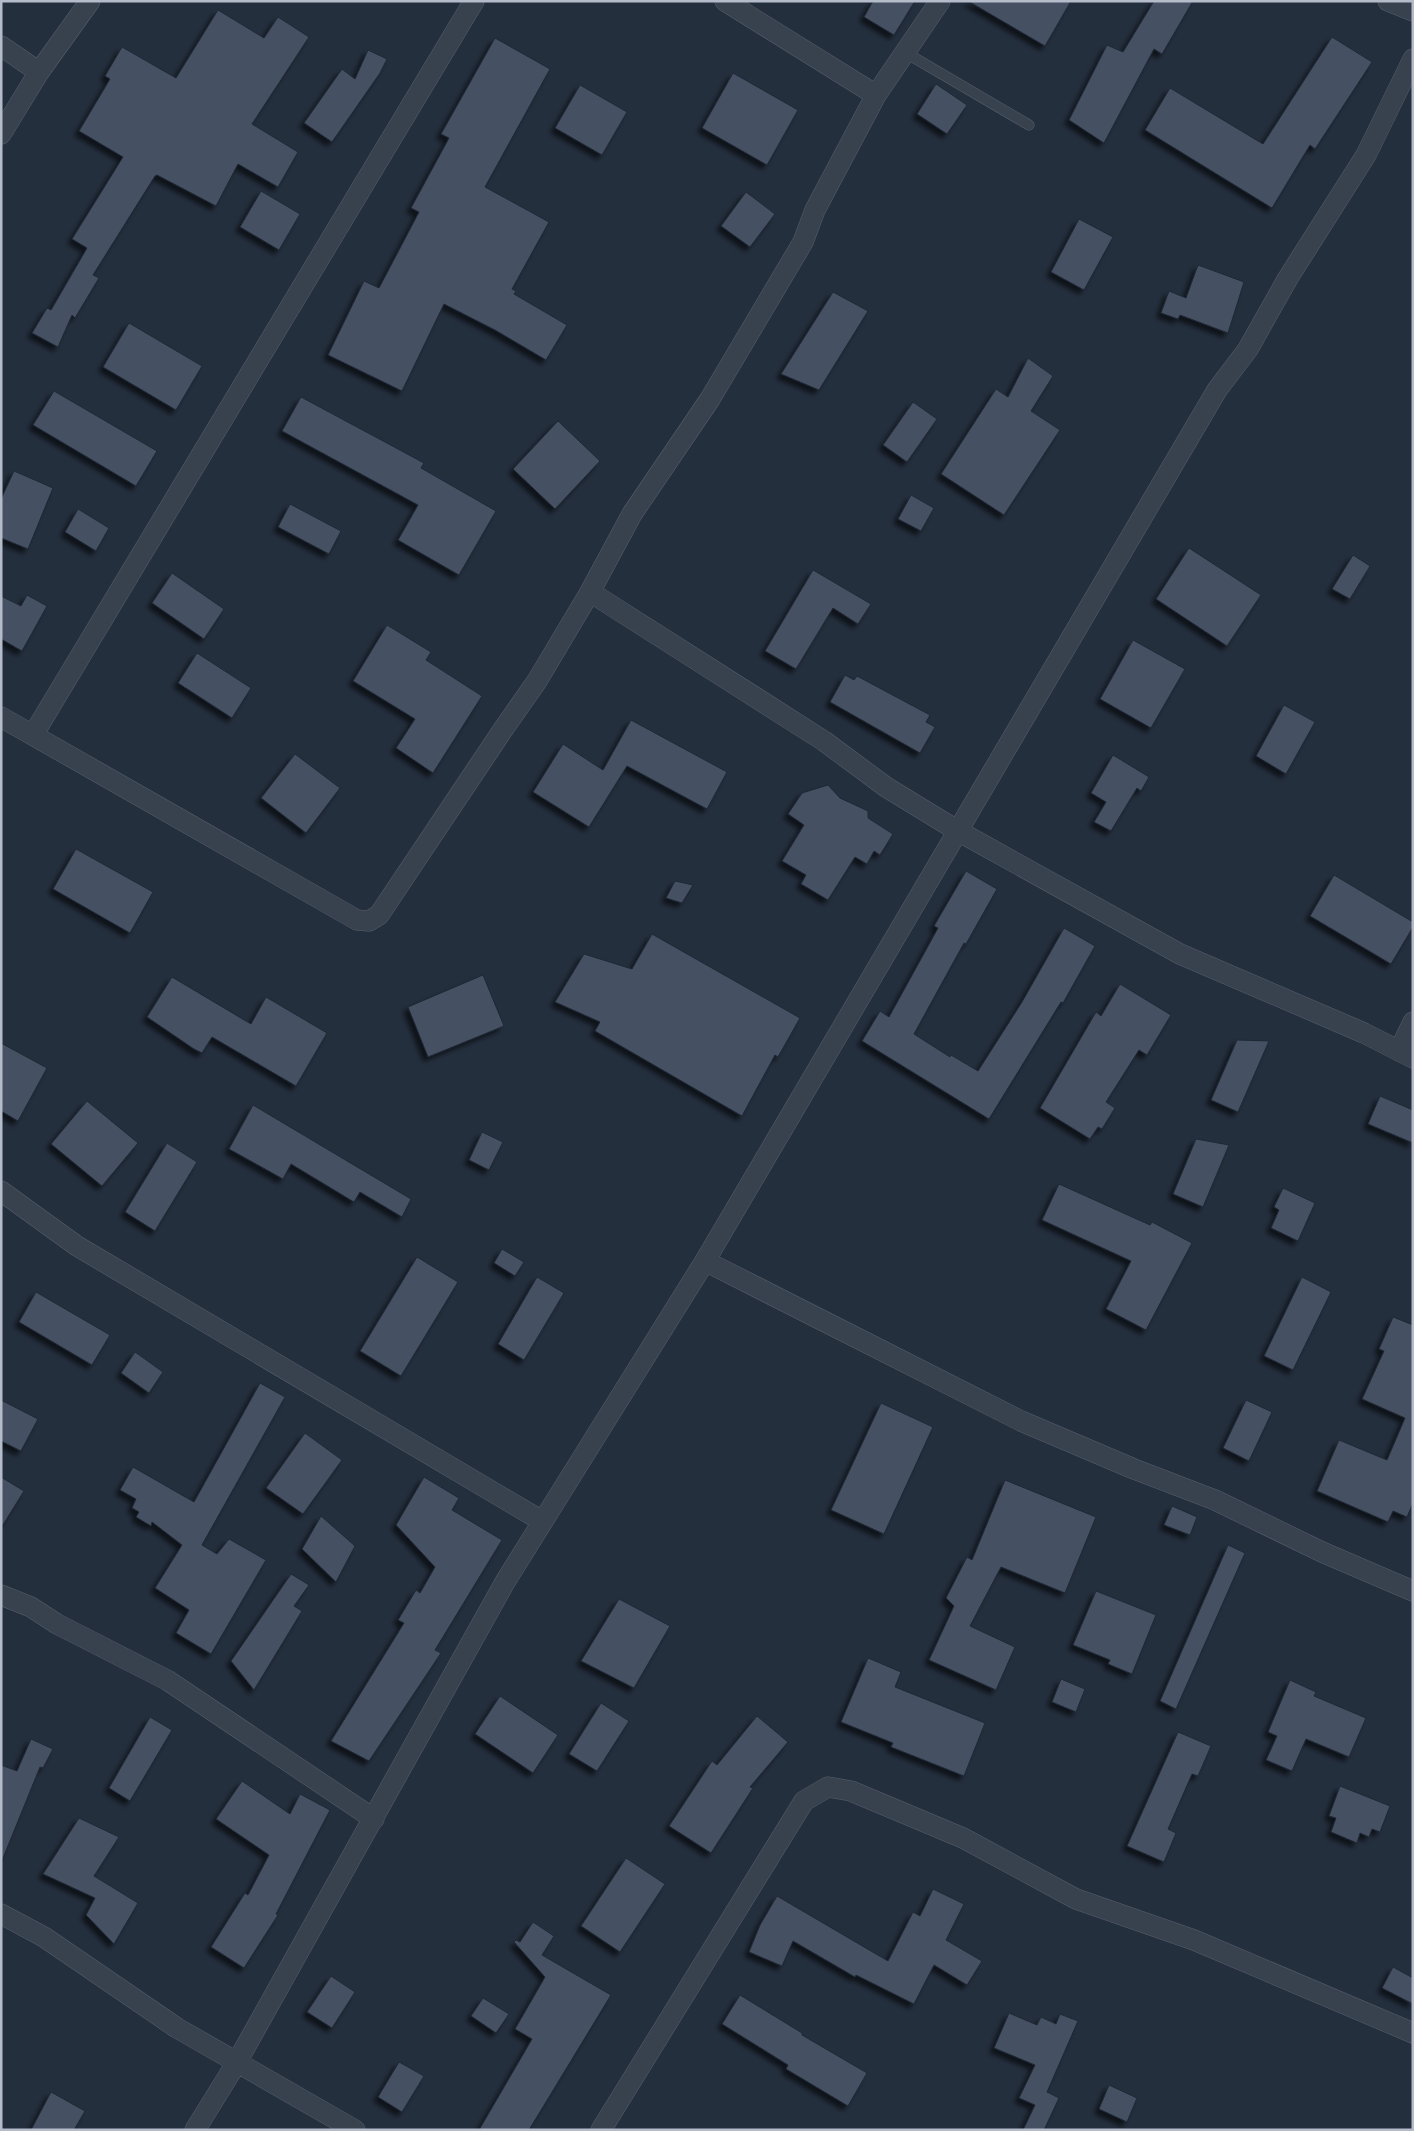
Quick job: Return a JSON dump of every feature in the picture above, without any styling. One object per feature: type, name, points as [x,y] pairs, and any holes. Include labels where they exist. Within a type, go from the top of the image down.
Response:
[{"type":"street","points":[[1,134],[39,72],[90,1]]},
{"type":"street","points":[[33,735],[474,1]]},
{"type":"street","points":[[725,1],[876,95]]},
{"type":"street","points":[[1,717],[357,920],[369,921],[378,916],[537,681],[590,592],[632,514],[710,399],[803,242],[815,210],[876,95],[940,1]]},
{"type":"street","points":[[1388,1],[1413,12]]},
{"type":"street","points":[[1,46],[39,72]]},
{"type":"street","points":[[195,2130],[238,2062],[505,1582],[705,1261],[1218,390],[1248,349],[1288,278],[1366,155],[1413,59]]},
{"type":"street","points":[[590,592],[824,741],[886,787],[958,831],[1180,954],[1364,1033],[1406,1054],[1413,1022]]},
{"type":"street","points":[[1,1191],[77,1246],[542,1521]]},
{"type":"street","points":[[705,1261],[1021,1421],[1134,1469],[1215,1500],[1322,1552],[1413,1591]]},
{"type":"street","points":[[1,1594],[31,1607],[66,1628],[167,1680],[374,1819]]},
{"type":"street","points":[[601,2130],[804,1801],[828,1788],[851,1791],[963,1838],[1076,1899],[1194,1940],[1413,2033]]},
{"type":"street","points":[[1,1914],[44,1937],[177,2028],[355,2130]]},
{"type":"lane","points":[[906,53],[1029,125]]},
{"type":"building","points":[[873,1],[915,1],[894,35],[864,17]]},
{"type":"building","points":[[968,1],[1071,1],[1045,46]]},
{"type":"building","points":[[1154,1],[1193,1],[1162,54],[1154,49],[1104,143],[1069,120],[1107,45],[1123,52]]},
{"type":"building","points":[[218,10],[264,38],[278,17],[309,37],[252,124],[298,152],[278,187],[238,164],[216,206],[157,175],[155,176],[93,275],[99,278],[75,318],[72,315],[58,347],[32,333],[47,308],[51,310],[87,248],[72,239],[123,157],[79,131],[110,79],[105,76],[122,47],[176,78]]},
{"type":"building","points":[[1332,37],[1372,62],[1315,149],[1310,145],[1272,208],[1145,130],[1170,88],[1263,144]]},
{"type":"building","points":[[495,38],[550,69],[485,187],[549,222],[512,289],[516,291],[514,294],[567,325],[546,360],[495,330],[444,304],[402,391],[328,355],[364,281],[379,288],[419,212],[411,208],[449,138],[441,134]]},
{"type":"building","points":[[368,50],[387,59],[380,73],[332,142],[304,123],[342,69],[355,79]]},
{"type":"building","points":[[733,73],[798,110],[767,165],[702,128]]},
{"type":"building","points":[[936,84],[967,105],[947,134],[917,114]]},
{"type":"building","points":[[580,85],[627,112],[602,155],[555,128]]},
{"type":"building","points":[[261,191],[300,214],[279,250],[240,227]]},
{"type":"building","points":[[746,192],[775,214],[750,247],[721,226]]},
{"type":"building","points":[[1079,219],[1113,237],[1084,290],[1051,272]]},
{"type":"building","points":[[1198,265],[1244,282],[1228,333],[1180,315],[1178,319],[1161,313],[1169,291],[1186,298]]},
{"type":"building","points":[[833,292],[868,311],[819,390],[781,374]]},
{"type":"building","points":[[129,323],[202,366],[176,410],[103,367]]},
{"type":"building","points":[[1028,358],[1053,376],[1031,411],[1060,430],[1004,515],[941,474],[996,389],[1008,397]]},
{"type":"building","points":[[54,391],[157,451],[136,486],[33,425]]},
{"type":"building","points":[[301,397],[424,463],[421,468],[496,511],[459,575],[398,540],[418,505],[282,431]]},
{"type":"building","points":[[913,402],[937,419],[907,462],[883,445]]},
{"type":"building","points":[[558,421],[600,461],[555,509],[513,469]]},
{"type":"building","points":[[14,471],[53,488],[28,549],[1,538],[1,499]]},
{"type":"building","points":[[911,495],[934,508],[921,531],[898,519]]},
{"type":"building","points":[[290,504],[341,531],[329,554],[278,527]]},
{"type":"building","points":[[78,509],[109,528],[96,551],[65,532]]},
{"type":"building","points":[[1189,548],[1261,595],[1227,646],[1156,599]]},
{"type":"building","points":[[1353,555],[1370,566],[1350,599],[1332,589]]},
{"type":"building","points":[[813,570],[871,604],[858,624],[833,608],[796,669],[765,651]]},
{"type":"building","points":[[172,573],[224,609],[204,639],[152,603]]},
{"type":"building","points":[[27,595],[47,606],[22,651],[1,639],[1,596],[21,606]]},
{"type":"building","points":[[387,625],[431,652],[426,660],[482,696],[433,773],[396,748],[415,719],[353,681]]},
{"type":"building","points":[[1133,640],[1185,669],[1151,728],[1100,699]]},
{"type":"building","points":[[197,653],[251,688],[232,718],[178,683]]},
{"type":"building","points":[[845,675],[854,680],[857,676],[930,715],[926,722],[935,727],[920,753],[830,702]]},
{"type":"building","points":[[1284,705],[1315,722],[1286,774],[1256,756]]},
{"type":"building","points":[[631,720],[727,772],[707,809],[627,766],[589,827],[533,792],[563,744],[603,770]]},
{"type":"building","points":[[295,754],[340,788],[306,833],[261,798]]},
{"type":"building","points":[[1113,755],[1149,777],[1141,791],[1137,788],[1111,831],[1094,822],[1106,802],[1091,793]]},
{"type":"building","points":[[828,785],[840,798],[868,811],[868,818],[893,834],[880,855],[874,851],[867,864],[855,857],[828,900],[801,884],[806,875],[782,861],[804,825],[788,814],[802,793]]},
{"type":"building","points":[[76,849],[153,892],[130,933],[53,889]]},
{"type":"building","points":[[966,871],[997,889],[966,944],[964,943],[914,1034],[950,1057],[951,1055],[978,1071],[1022,1002],[1064,928],[1095,946],[1063,1003],[1061,1002],[989,1119],[862,1041],[880,1011],[889,1017],[938,928],[934,926]]},
{"type":"building","points":[[1334,875],[1413,922],[1413,927],[1391,964],[1310,916]]},
{"type":"building","points":[[675,881],[693,885],[682,903],[666,898]]},
{"type":"building","points":[[652,934],[800,1018],[778,1057],[775,1055],[742,1116],[595,1031],[600,1022],[555,1002],[584,954],[632,969]]},
{"type":"building","points":[[483,975],[504,1026],[428,1057],[408,1007]]},
{"type":"building","points":[[172,977],[251,1024],[266,997],[327,1033],[296,1086],[212,1037],[202,1053],[147,1017]]},
{"type":"building","points":[[1120,984],[1171,1015],[1147,1055],[1139,1050],[1106,1102],[1115,1108],[1102,1129],[1098,1127],[1090,1139],[1040,1108],[1096,1012],[1101,1016]]},
{"type":"building","points":[[1237,1040],[1269,1041],[1238,1112],[1211,1100]]},
{"type":"building","points":[[1,1043],[47,1068],[18,1121],[1,1111]]},
{"type":"building","points":[[1380,1096],[1413,1110],[1413,1143],[1368,1124]]},
{"type":"building","points":[[87,1101],[138,1143],[102,1186],[51,1144]]},
{"type":"building","points":[[253,1105],[411,1199],[402,1217],[360,1192],[354,1202],[291,1164],[283,1179],[229,1149]]},
{"type":"building","points":[[482,1132],[503,1142],[489,1170],[469,1160]]},
{"type":"building","points":[[1196,1139],[1229,1145],[1203,1207],[1173,1194]]},
{"type":"building","points":[[167,1143],[197,1162],[155,1231],[125,1212]]},
{"type":"building","points":[[1059,1184],[1150,1225],[1152,1222],[1192,1243],[1146,1330],[1106,1309],[1131,1261],[1042,1220]]},
{"type":"building","points":[[1283,1188],[1315,1203],[1298,1241],[1271,1228],[1279,1210],[1274,1207]]},
{"type":"building","points":[[502,1249],[524,1262],[515,1276],[494,1263]]},
{"type":"building","points":[[417,1257],[458,1282],[401,1376],[360,1351]]},
{"type":"building","points":[[537,1277],[564,1293],[524,1360],[498,1344]]},
{"type":"building","points":[[1302,1277],[1331,1292],[1293,1370],[1264,1356]]},
{"type":"building","points":[[36,1292],[110,1335],[92,1365],[19,1322]]},
{"type":"building","points":[[1393,1317],[1413,1325],[1413,1503],[1407,1517],[1393,1511],[1388,1522],[1317,1491],[1339,1440],[1387,1460],[1405,1418],[1362,1399],[1384,1351],[1379,1349]]},
{"type":"building","points":[[135,1352],[163,1372],[149,1393],[121,1373]]},
{"type":"building","points":[[260,1383],[285,1397],[202,1545],[217,1554],[229,1539],[266,1560],[211,1654],[176,1633],[189,1610],[155,1588],[182,1545],[152,1522],[151,1526],[136,1517],[139,1512],[132,1508],[136,1499],[120,1490],[133,1467],[194,1502]]},
{"type":"building","points":[[1,1400],[38,1419],[21,1451],[1,1441]]},
{"type":"building","points":[[1246,1400],[1272,1412],[1249,1461],[1223,1448]]},
{"type":"building","points":[[881,1403],[933,1427],[884,1534],[831,1510]]},
{"type":"building","points":[[305,1433],[342,1460],[303,1514],[266,1488]]},
{"type":"building","points":[[1,1477],[24,1491],[1,1528]]},
{"type":"building","points":[[424,1477],[459,1498],[452,1510],[502,1540],[435,1650],[441,1653],[369,1761],[331,1741],[404,1623],[398,1620],[416,1590],[420,1593],[435,1567],[396,1525]]},
{"type":"building","points":[[1005,1480],[1096,1517],[1065,1593],[1001,1567],[970,1626],[1015,1647],[996,1690],[929,1660],[954,1606],[946,1598],[967,1557],[972,1560]]},
{"type":"building","points":[[1172,1506],[1197,1517],[1190,1535],[1164,1525]]},
{"type":"building","points":[[321,1516],[355,1546],[336,1582],[302,1549]]},
{"type":"building","points":[[1228,1545],[1245,1553],[1176,1709],[1160,1701]]},
{"type":"building","points":[[291,1574],[309,1585],[294,1606],[302,1611],[254,1690],[231,1661]]},
{"type":"building","points":[[1096,1591],[1156,1615],[1132,1674],[1108,1664],[1110,1660],[1073,1645]]},
{"type":"building","points":[[619,1599],[670,1626],[634,1688],[581,1661]]},
{"type":"building","points":[[868,1658],[901,1672],[895,1687],[985,1723],[964,1776],[891,1747],[893,1743],[841,1722]]},
{"type":"building","points":[[1061,1679],[1085,1689],[1076,1712],[1052,1702]]},
{"type":"building","points":[[1290,1680],[1316,1692],[1314,1696],[1366,1718],[1349,1757],[1306,1739],[1292,1771],[1266,1760],[1277,1736],[1268,1732]]},
{"type":"building","points":[[500,1696],[558,1735],[533,1773],[475,1734]]},
{"type":"building","points":[[601,1703],[629,1721],[597,1771],[569,1754]]},
{"type":"building","points":[[757,1716],[788,1742],[750,1787],[753,1788],[711,1853],[669,1826],[712,1761],[717,1765]]},
{"type":"building","points":[[150,1717],[172,1730],[130,1801],[109,1788]]},
{"type":"building","points":[[1178,1732],[1211,1746],[1198,1776],[1192,1774],[1168,1829],[1176,1833],[1164,1862],[1127,1846]]},
{"type":"building","points":[[31,1739],[53,1749],[43,1768],[40,1767],[1,1863],[1,1765],[17,1771]]},
{"type":"building","points":[[242,1781],[290,1814],[300,1794],[330,1810],[276,1914],[278,1915],[244,1968],[211,1947],[245,1893],[248,1895],[269,1855],[216,1819]]},
{"type":"building","points":[[1340,1786],[1390,1806],[1380,1832],[1372,1829],[1369,1837],[1360,1833],[1357,1843],[1331,1832],[1336,1818],[1329,1816]]},
{"type":"building","points":[[79,1818],[119,1837],[94,1876],[138,1903],[114,1944],[86,1915],[95,1898],[43,1874]]},
{"type":"building","points":[[626,1858],[665,1884],[620,1952],[581,1926]]},
{"type":"building","points":[[933,1889],[964,1904],[946,1940],[982,1961],[967,1985],[934,1965],[914,2004],[856,1975],[855,1977],[793,1941],[782,1966],[749,1952],[760,1925],[777,1896],[888,1961],[913,1912],[920,1916]]},
{"type":"building","points":[[533,1922],[554,1936],[542,1955],[611,1995],[529,2130],[479,2130],[532,2039],[515,2029],[545,1977],[514,1942],[516,1940],[520,1942]]},
{"type":"building","points":[[1393,1967],[1413,1978],[1413,2004],[1382,1988]]},
{"type":"building","points":[[331,1976],[355,1992],[332,2028],[307,2012]]},
{"type":"building","points":[[740,1995],[802,2033],[802,2035],[867,2073],[848,2106],[786,2069],[788,2065],[722,2024]]},
{"type":"building","points":[[483,1998],[509,2014],[496,2033],[471,2016]]},
{"type":"building","points":[[1009,2013],[1037,2025],[1041,2017],[1056,2024],[1060,2014],[1078,2021],[1047,2092],[1059,2098],[1044,2130],[1023,2130],[1035,2105],[1019,2098],[1035,2065],[994,2048]]},
{"type":"building","points":[[399,2062],[424,2076],[402,2112],[378,2097]]},
{"type":"building","points":[[1109,2085],[1137,2098],[1127,2122],[1099,2109]]},
{"type":"building","points":[[51,2092],[85,2111],[74,2130],[31,2130]]}]
